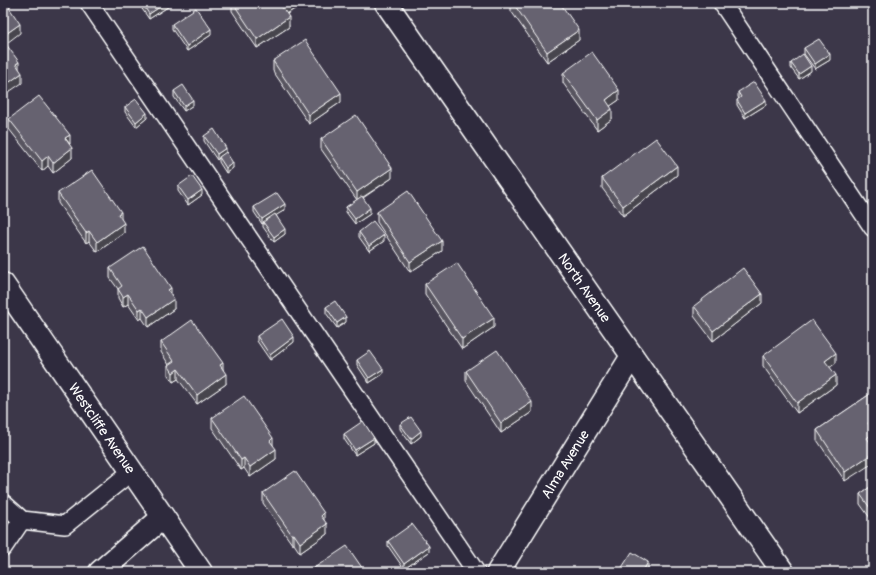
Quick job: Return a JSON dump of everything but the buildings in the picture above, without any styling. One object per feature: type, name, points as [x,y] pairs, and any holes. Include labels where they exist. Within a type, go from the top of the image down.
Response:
[{"type":"street","name":"North Avenue","points":[[386,3],[782,572]]},
{"type":"street","name":"Westcliffe Avenue","points":[[3,284],[201,572]]},
{"type":"street","name":"Alma Avenue","points":[[498,572],[632,356]]},
{"type":"street","points":[[100,572],[163,517]]},
{"type":"lane","points":[[89,3],[476,572]]},
{"type":"lane","points":[[722,3],[873,228]]},
{"type":"lane","points":[[3,504],[22,520],[65,525],[131,472]]},
{"type":"lane","points":[[3,548],[22,520]]}]
